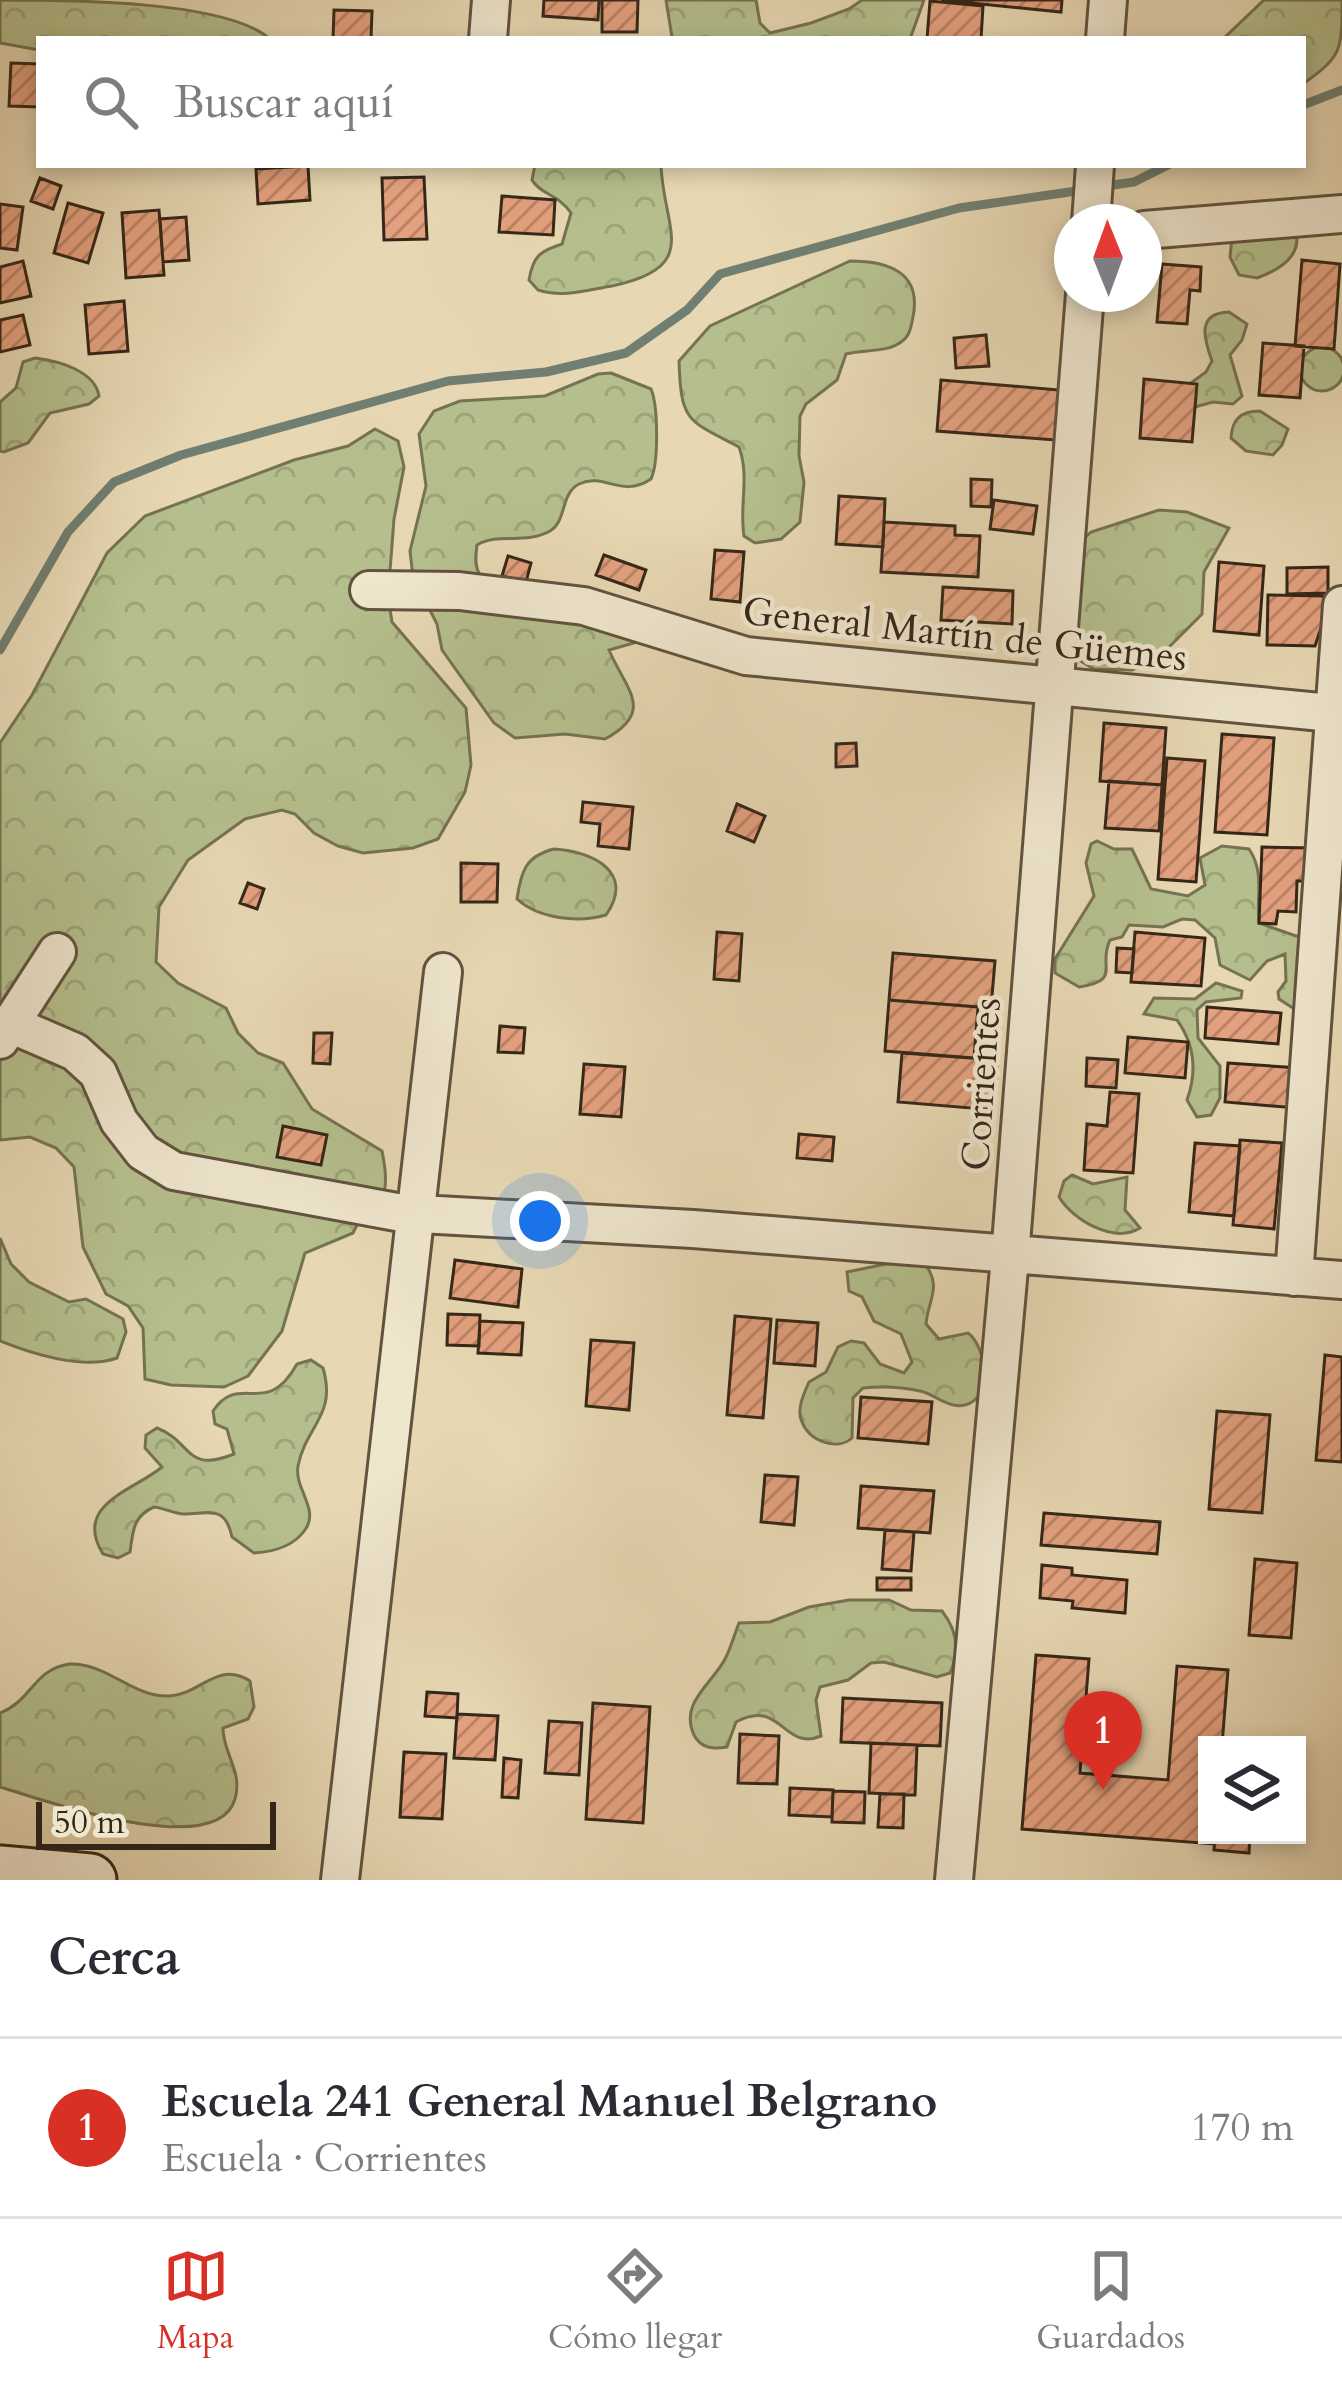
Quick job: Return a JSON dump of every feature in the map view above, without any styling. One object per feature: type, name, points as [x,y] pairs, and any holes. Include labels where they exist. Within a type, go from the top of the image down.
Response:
[{"type":"street","points":[[488,36],[491,0]]},
{"type":"street","points":[[1105,36],[1108,0]]},
{"type":"street","points":[[1092,204],[1095,168]]},
{"type":"street","points":[[1162,229],[1342,214]]},
{"type":"street","name":"Corrientes","points":[[954,1880],[1010,1257],[1083,312]]},
{"type":"street","name":"General Martín de Güemes","points":[[369,590],[459,591],[584,606],[746,656],[1338,713]]},
{"type":"street","points":[[1294,1276],[1338,713],[1342,605]]},
{"type":"street","points":[[57,952],[5,1032],[76,1052],[98,1073],[119,1121],[143,1152],[174,1171],[414,1214],[693,1229],[1342,1280]]},
{"type":"street","points":[[340,1880],[443,972]]},
{"type":"street","points":[[0,1872],[90,1880]]},
{"type":"green space","points":[[0,0],[103,2],[183,10],[219,16],[265,36],[36,36],[36,49],[0,43]]},
{"type":"green space","points":[[666,0],[756,0],[760,23],[770,33],[811,23],[862,0],[924,0],[911,36],[672,36]]},
{"type":"green space","points":[[1264,0],[1342,0],[1337,51],[1306,82],[1306,36],[1226,36]]},
{"type":"green space","points":[[534,168],[661,168],[670,226],[668,256],[640,278],[612,286],[566,293],[538,290],[529,280],[535,260],[562,244],[571,213],[532,180]]},
{"type":"green space","points":[[1295,229],[1296,247],[1281,266],[1257,278],[1239,275],[1230,257],[1232,238]]},
{"type":"green space","points":[[850,261],[889,267],[907,280],[914,302],[910,331],[889,348],[846,354],[837,380],[806,404],[800,416],[804,482],[800,522],[781,539],[755,543],[744,536],[744,469],[739,447],[690,417],[682,396],[679,361],[710,326]]},
{"type":"green space","points":[[1229,312],[1247,324],[1230,355],[1242,396],[1233,404],[1195,407],[1188,385],[1212,361],[1205,336],[1207,322],[1218,313]]},
{"type":"green space","points":[[1322,347],[1338,353],[1343,378],[1338,385],[1322,391],[1306,385],[1300,369],[1306,353]]},
{"type":"green space","points":[[35,358],[83,374],[99,396],[89,404],[50,413],[28,443],[0,451],[0,402],[16,388],[23,362]]},
{"type":"green space","points":[[611,373],[651,389],[657,434],[651,479],[631,487],[597,481],[579,484],[550,531],[486,541],[477,545],[476,563],[489,583],[506,592],[642,633],[634,643],[609,650],[629,688],[633,709],[621,729],[605,739],[565,734],[515,738],[494,723],[442,650],[437,624],[413,577],[410,551],[426,486],[419,434],[434,411],[460,401],[545,396]]},
{"type":"green space","points":[[1260,411],[1288,429],[1273,455],[1246,451],[1231,438],[1238,418]]},
{"type":"green space","points":[[375,429],[398,441],[404,467],[394,519],[388,597],[392,622],[466,708],[471,765],[465,792],[438,839],[413,848],[363,853],[338,846],[314,833],[295,814],[282,810],[245,819],[188,860],[159,907],[156,962],[178,983],[226,1008],[238,1033],[258,1053],[283,1063],[312,1109],[382,1151],[385,1190],[353,1233],[305,1253],[282,1331],[248,1376],[224,1387],[171,1385],[145,1379],[143,1328],[128,1306],[106,1294],[83,1247],[74,1167],[56,1148],[30,1137],[0,1140],[0,743],[32,695],[107,553],[145,516],[294,460],[348,446]]},
{"type":"green space","points":[[1159,510],[1187,512],[1229,528],[1204,572],[1202,614],[1156,660],[1132,670],[1094,669],[1072,656],[1081,541],[1091,532]]},
{"type":"green space","points":[[1097,841],[1114,849],[1132,849],[1151,889],[1188,896],[1205,885],[1200,858],[1222,846],[1249,849],[1258,876],[1259,923],[1309,936],[1296,1010],[1279,999],[1286,981],[1285,954],[1267,961],[1250,980],[1220,965],[1215,938],[1195,920],[1182,919],[1163,927],[1129,925],[1122,937],[1110,940],[1101,981],[1079,987],[1055,973],[1055,959],[1094,896],[1086,863],[1091,844]]},
{"type":"green space","points":[[554,849],[582,854],[606,867],[616,887],[606,915],[559,918],[517,899],[526,867]]},
{"type":"green space","points":[[1216,983],[1242,991],[1241,998],[1206,1002],[1197,1010],[1198,1038],[1220,1066],[1220,1098],[1211,1115],[1197,1117],[1187,1100],[1193,1059],[1183,1029],[1177,1020],[1144,1014],[1154,998],[1195,999]]},
{"type":"green space","points":[[1072,1175],[1093,1184],[1127,1177],[1125,1210],[1140,1228],[1107,1231],[1074,1214],[1059,1197],[1064,1181]]},
{"type":"green space","points":[[0,1238],[11,1264],[29,1282],[69,1302],[86,1299],[123,1319],[126,1332],[117,1358],[73,1361],[0,1341]]},
{"type":"green space","points":[[924,1263],[934,1286],[926,1324],[939,1339],[968,1333],[974,1340],[983,1360],[980,1393],[959,1406],[913,1390],[863,1388],[853,1398],[852,1438],[839,1444],[818,1439],[802,1422],[801,1402],[809,1382],[826,1372],[838,1347],[851,1341],[864,1343],[880,1364],[904,1373],[912,1362],[901,1334],[874,1321],[862,1297],[849,1291],[847,1272]]},
{"type":"green space","points":[[311,1360],[323,1368],[326,1398],[298,1466],[310,1514],[300,1536],[282,1548],[254,1553],[232,1537],[220,1515],[180,1514],[154,1507],[138,1520],[130,1552],[118,1558],[103,1554],[95,1523],[101,1511],[162,1467],[145,1448],[146,1435],[157,1428],[206,1460],[234,1454],[227,1429],[215,1424],[213,1411],[233,1395],[275,1389],[297,1364]]},
{"type":"green space","points":[[889,1600],[911,1610],[942,1611],[955,1641],[950,1673],[937,1677],[884,1662],[871,1663],[848,1680],[820,1687],[816,1700],[821,1736],[798,1737],[773,1720],[751,1716],[736,1722],[727,1747],[708,1747],[697,1740],[690,1724],[694,1703],[725,1659],[739,1623],[770,1622],[809,1607]]},
{"type":"green space","points":[[70,1664],[96,1669],[157,1695],[181,1694],[228,1674],[250,1681],[254,1707],[248,1719],[223,1728],[237,1789],[221,1817],[197,1826],[127,1822],[0,1787],[0,1713],[20,1701],[48,1672]]},
{"type":"building","points":[[544,0],[599,0],[598,20],[543,16]]},
{"type":"building","points":[[602,0],[638,0],[637,32],[602,32]]},
{"type":"building","points":[[941,0],[1062,0],[1061,12]]},
{"type":"building","points":[[930,1],[983,6],[981,36],[927,36]]},
{"type":"building","points":[[334,10],[372,11],[371,36],[333,36]]},
{"type":"building","points":[[11,63],[36,64],[36,107],[9,106]]},
{"type":"building","points":[[308,168],[310,200],[258,204],[256,169]]},
{"type":"building","points":[[424,177],[427,239],[384,240],[382,178]]},
{"type":"building","points":[[40,178],[61,186],[53,209],[31,201]]},
{"type":"building","points":[[502,196],[555,200],[553,235],[499,232]]},
{"type":"building","points":[[68,203],[103,213],[88,263],[54,253]]},
{"type":"building","points":[[0,204],[23,207],[17,250],[0,248]]},
{"type":"building","points":[[159,210],[164,275],[126,278],[122,213]]},
{"type":"building","points":[[186,217],[189,260],[163,262],[160,219]]},
{"type":"building","points":[[1302,260],[1340,264],[1334,349],[1295,346]]},
{"type":"building","points":[[23,261],[31,296],[0,303],[0,267]]},
{"type":"building","points":[[1162,264],[1201,267],[1200,291],[1190,290],[1187,324],[1157,322],[1158,312],[1162,312]]},
{"type":"building","points":[[124,301],[128,351],[89,354],[85,305]]},
{"type":"building","points":[[23,315],[30,345],[0,352],[0,320]]},
{"type":"building","points":[[986,335],[989,366],[956,368],[954,338]]},
{"type":"building","points":[[1263,343],[1304,346],[1300,398],[1259,395]]},
{"type":"building","points":[[1144,379],[1197,384],[1192,442],[1140,438]]},
{"type":"building","points":[[941,380],[1059,390],[1055,440],[937,431]]},
{"type":"building","points":[[971,479],[992,480],[991,507],[971,506]]},
{"type":"building","points":[[839,496],[885,499],[883,547],[836,544]]},
{"type":"building","points":[[994,500],[1037,506],[1033,534],[990,529]]},
{"type":"building","points":[[884,522],[955,526],[955,535],[980,536],[978,577],[881,572]]},
{"type":"building","points":[[715,550],[744,552],[740,602],[711,599]]},
{"type":"building","points":[[604,555],[646,570],[639,590],[596,575]]},
{"type":"building","points":[[508,556],[531,563],[526,582],[502,576]]},
{"type":"building","points":[[1219,562],[1264,566],[1259,635],[1214,631]]},
{"type":"building","points":[[1328,567],[1328,593],[1287,594],[1287,568]]},
{"type":"building","points":[[943,587],[1013,591],[1012,624],[941,620]]},
{"type":"building","points":[[1268,595],[1324,596],[1324,619],[1315,646],[1267,645]]},
{"type":"building","points":[[1104,723],[1166,728],[1162,785],[1100,781]]},
{"type":"building","points":[[1222,734],[1274,738],[1267,835],[1215,832]]},
{"type":"building","points":[[856,743],[857,766],[836,767],[836,744]]},
{"type":"building","points":[[1167,758],[1205,761],[1196,882],[1158,879]]},
{"type":"building","points":[[1109,781],[1162,785],[1159,831],[1105,828]]},
{"type":"building","points":[[583,802],[633,807],[629,849],[598,846],[600,824],[581,822]]},
{"type":"building","points":[[737,804],[765,816],[754,842],[727,831]]},
{"type":"building","points":[[1262,847],[1313,848],[1312,881],[1297,881],[1296,912],[1278,911],[1276,924],[1259,923]]},
{"type":"building","points":[[461,863],[498,864],[497,902],[461,902]]},
{"type":"building","points":[[248,883],[264,889],[257,909],[240,903]]},
{"type":"building","points":[[717,932],[742,934],[739,981],[714,979]]},
{"type":"building","points":[[1135,932],[1205,938],[1201,986],[1131,982]]},
{"type":"building","points":[[1117,948],[1134,949],[1132,973],[1116,972]]},
{"type":"building","points":[[893,953],[995,961],[991,1008],[889,1000]]},
{"type":"building","points":[[889,1000],[978,1007],[974,1058],[885,1051]]},
{"type":"building","points":[[1207,1007],[1281,1013],[1278,1044],[1205,1038]]},
{"type":"building","points":[[500,1026],[525,1028],[523,1053],[498,1052]]},
{"type":"building","points":[[314,1033],[332,1033],[330,1064],[313,1063]]},
{"type":"building","points":[[1128,1037],[1188,1042],[1185,1078],[1125,1073]]},
{"type":"building","points":[[902,1053],[998,1060],[994,1110],[898,1102]]},
{"type":"building","points":[[1087,1058],[1118,1060],[1116,1088],[1086,1086]]},
{"type":"building","points":[[1228,1063],[1299,1068],[1296,1108],[1225,1102]]},
{"type":"building","points":[[584,1064],[625,1067],[621,1117],[580,1114]]},
{"type":"building","points":[[1110,1092],[1139,1094],[1133,1173],[1084,1170],[1087,1124],[1107,1126]]},
{"type":"building","points":[[283,1126],[327,1135],[321,1165],[277,1157]]},
{"type":"building","points":[[799,1134],[834,1137],[832,1161],[797,1158]]},
{"type":"building","points":[[1240,1140],[1282,1143],[1274,1229],[1233,1225]]},
{"type":"building","points":[[1195,1143],[1240,1146],[1234,1216],[1189,1212]]},
{"type":"building","points":[[455,1260],[522,1269],[518,1307],[450,1298]]},
{"type":"building","points":[[448,1314],[480,1315],[479,1346],[447,1345]]},
{"type":"building","points":[[735,1316],[771,1319],[763,1418],[727,1415]]},
{"type":"building","points":[[777,1320],[818,1323],[815,1366],[774,1363]]},
{"type":"building","points":[[480,1321],[523,1323],[521,1355],[478,1353]]},
{"type":"building","points":[[591,1340],[634,1343],[629,1410],[586,1406]]},
{"type":"building","points":[[1325,1355],[1342,1357],[1342,1462],[1316,1460]]},
{"type":"building","points":[[861,1397],[932,1402],[928,1444],[858,1438]]},
{"type":"building","points":[[1217,1411],[1270,1415],[1262,1513],[1209,1509]]},
{"type":"building","points":[[765,1475],[798,1477],[794,1525],[761,1522]]},
{"type":"building","points":[[861,1486],[934,1491],[930,1533],[858,1528]]},
{"type":"building","points":[[1044,1513],[1160,1522],[1157,1554],[1041,1545]]},
{"type":"building","points":[[885,1530],[914,1532],[911,1571],[882,1569]]},
{"type":"building","points":[[1255,1559],[1297,1563],[1291,1638],[1249,1635]]},
{"type":"building","points":[[1042,1565],[1072,1568],[1072,1575],[1127,1580],[1125,1613],[1072,1608],[1073,1601],[1040,1598]]},
{"type":"building","points":[[877,1578],[911,1578],[911,1590],[877,1590]]},
{"type":"building","points":[[1036,1655],[1089,1659],[1080,1773],[1168,1780],[1177,1666],[1228,1670],[1223,1736],[1198,1736],[1198,1843],[1022,1829]]},
{"type":"building","points":[[427,1692],[458,1694],[457,1718],[425,1716]]},
{"type":"building","points":[[843,1698],[942,1703],[940,1746],[841,1742]]},
{"type":"building","points":[[593,1703],[650,1707],[643,1823],[586,1819]]},
{"type":"building","points":[[457,1714],[498,1716],[495,1760],[454,1758]]},
{"type":"building","points":[[549,1721],[582,1723],[579,1775],[545,1773]]},
{"type":"building","points":[[740,1734],[779,1736],[777,1784],[738,1783]]},
{"type":"building","points":[[871,1743],[917,1745],[915,1795],[869,1793]]},
{"type":"building","points":[[404,1752],[446,1754],[442,1819],[400,1817]]},
{"type":"building","points":[[504,1758],[521,1760],[518,1798],[502,1797]]},
{"type":"building","points":[[790,1788],[833,1790],[832,1817],[789,1815]]},
{"type":"building","points":[[833,1791],[865,1792],[864,1823],[832,1822]]},
{"type":"building","points":[[880,1794],[904,1794],[903,1828],[878,1827]]},
{"type":"building","points":[[1214,1844],[1250,1844],[1249,1853],[1214,1850]]},
{"type":"waterway","points":[[1306,104],[1342,90]]},
{"type":"waterway","points":[[1099,187],[1134,182],[1162,168]]},
{"type":"waterway","points":[[0,650],[68,532],[114,482],[181,455],[448,381],[546,372],[626,353],[687,310],[720,274],[959,208],[1083,190]]},
{"type":"place","name":"Escuela 241 General Manuel Belgrano","points":[[1103,1790]]}]
